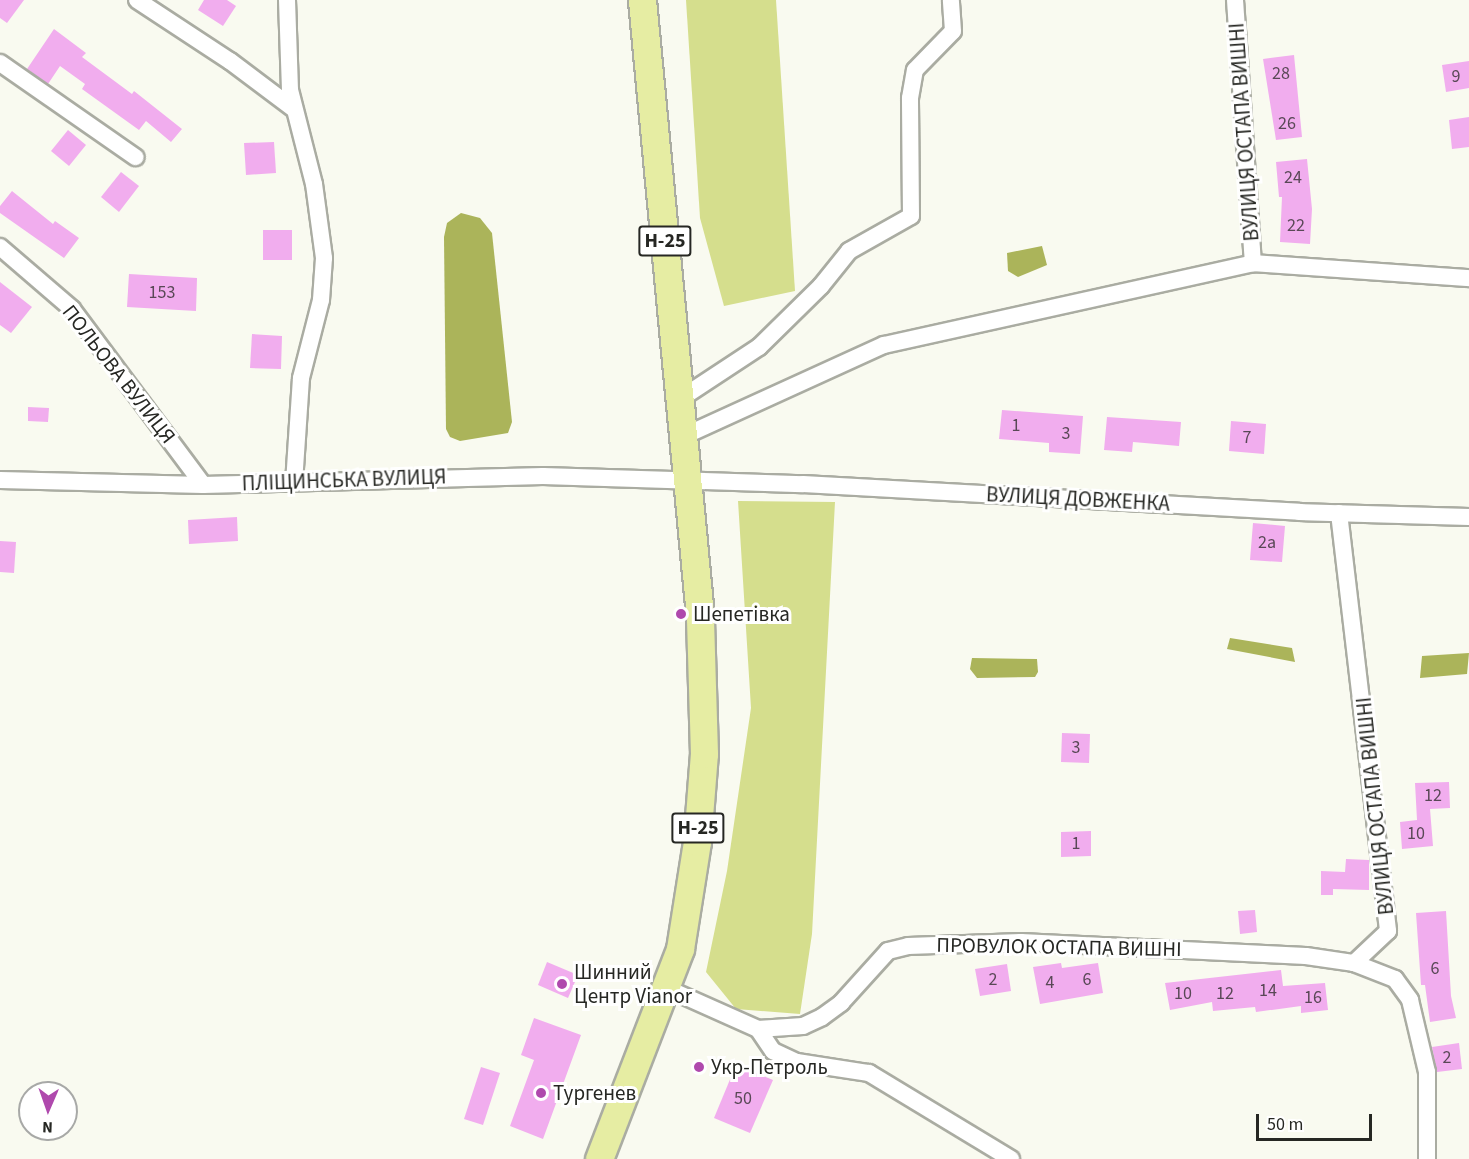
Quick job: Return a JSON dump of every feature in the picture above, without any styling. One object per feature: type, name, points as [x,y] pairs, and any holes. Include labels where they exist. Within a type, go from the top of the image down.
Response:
[{"type":"main road","name":"Н-25","points":[[599,1159],[666,988],[682,938],[697,842],[704,754],[699,616],[688,481],[642,0]]},
{"type":"street","points":[[137,0],[230,61],[294,109]]},
{"type":"street","points":[[287,0],[288,73],[294,109],[314,184],[324,258],[321,300],[301,378],[294,483]]},
{"type":"street","points":[[680,399],[759,347],[821,286],[849,251],[911,216],[910,98],[915,70],[953,31],[951,0]]},
{"type":"street","name":"ВУЛИЦЯ ОСТАПА ВИШНІ","points":[[1235,0],[1253,263]]},
{"type":"street","points":[[0,63],[135,157]]},
{"type":"street","name":"ПОЛЬОВА ВУЛИЦЯ","points":[[0,247],[72,309],[204,485]]},
{"type":"street","points":[[684,436],[884,345],[1253,263],[1469,278]]},
{"type":"street","name":"ПЛІЩИНСЬКА ВУЛИЦЯ","points":[[0,480],[204,485],[456,476],[688,481]]},
{"type":"street","name":"ВУЛИЦЯ ДОВЖЕНКА","points":[[688,481],[1339,513],[1469,517]]},
{"type":"street","name":"ВУЛИЦЯ ОСТАПА ВИШНІ","points":[[1339,513],[1388,932],[1354,963]]},
{"type":"street","name":"ПРОВУЛОК ОСТАПА ВИШНІ","points":[[758,1029],[803,1026],[822,1017],[841,1004],[888,951],[908,946],[1021,942],[1306,956],[1354,963]]},
{"type":"street","points":[[1354,963],[1395,979],[1410,1000],[1427,1071],[1427,1159]]},
{"type":"street","points":[[666,988],[758,1029],[773,1051],[797,1062],[869,1073],[1011,1159]]},
{"type":"shaded area","points":[[686,0],[776,0],[795,291],[724,306],[700,218]]},
{"type":"shaded area","points":[[461,213],[480,218],[492,233],[512,422],[508,433],[460,441],[450,437],[446,429],[444,237],[447,223]]},
{"type":"shaded area","points":[[1042,246],[1047,265],[1018,277],[1008,271],[1007,253]]},
{"type":"shaded area","points":[[738,501],[835,502],[812,934],[800,1014],[736,1009],[706,972],[727,871],[751,708]]},
{"type":"shaded area","points":[[1230,638],[1292,648],[1295,662],[1227,649]]},
{"type":"shaded area","points":[[1469,653],[1467,674],[1420,678],[1422,656]]},
{"type":"shaded area","points":[[972,658],[1037,659],[1038,672],[1035,677],[977,678],[970,669]]},
{"type":"building","points":[[0,0],[24,0],[7,23],[0,18]]},
{"type":"building","points":[[204,0],[227,0],[236,6],[223,26],[198,10]]},
{"type":"building","points":[[54,29],[86,53],[82,57],[132,94],[134,91],[182,129],[171,142],[146,121],[139,130],[82,89],[85,84],[60,66],[48,84],[27,69]]},
{"type":"building","points":[[1294,55],[1302,137],[1276,140],[1263,59]]},
{"type":"building","points":[[1469,61],[1469,88],[1446,92],[1442,65]]},
{"type":"building","points":[[1469,117],[1469,147],[1452,149],[1449,120]]},
{"type":"building","points":[[68,130],[86,145],[69,166],[51,151]]},
{"type":"building","points":[[274,142],[276,173],[246,175],[244,143]]},
{"type":"building","points":[[1307,159],[1312,209],[1310,244],[1280,242],[1282,197],[1279,197],[1276,162]]},
{"type":"building","points":[[121,172],[139,186],[119,212],[101,197]]},
{"type":"building","points":[[12,191],[53,224],[55,221],[79,238],[64,258],[0,213],[0,206]]},
{"type":"building","points":[[263,230],[292,230],[292,260],[263,260]]},
{"type":"building","points":[[129,274],[197,278],[196,311],[127,307]]},
{"type":"building","points":[[0,282],[32,307],[11,333],[0,325]]},
{"type":"building","points":[[252,334],[282,336],[281,369],[250,368]]},
{"type":"building","points":[[28,407],[49,408],[48,422],[28,421]]},
{"type":"building","points":[[1002,410],[1083,416],[1080,454],[1049,452],[1049,443],[999,439]]},
{"type":"building","points":[[1107,417],[1181,422],[1179,446],[1133,442],[1132,452],[1104,450]]},
{"type":"building","points":[[1231,421],[1266,424],[1264,454],[1229,451]]},
{"type":"building","points":[[237,517],[238,541],[189,544],[188,520]]},
{"type":"building","points":[[1253,523],[1285,526],[1282,562],[1250,560]]},
{"type":"building","points":[[0,541],[16,542],[14,573],[0,572]]},
{"type":"building","points":[[1062,733],[1090,734],[1089,763],[1061,762]]},
{"type":"building","points":[[1449,782],[1450,808],[1430,809],[1433,846],[1402,849],[1400,822],[1417,820],[1415,783]]},
{"type":"building","points":[[1091,831],[1091,856],[1061,857],[1061,832]]},
{"type":"building","points":[[1346,859],[1369,860],[1369,890],[1333,889],[1333,895],[1321,895],[1321,871],[1345,872]]},
{"type":"building","points":[[1255,910],[1257,932],[1240,934],[1238,911]]},
{"type":"building","points":[[1446,911],[1451,996],[1456,1018],[1430,1022],[1425,985],[1421,985],[1416,913]]},
{"type":"building","points":[[547,962],[578,975],[568,998],[538,985]]},
{"type":"building","points":[[1061,963],[1062,968],[1098,963],[1103,993],[1040,1004],[1033,967]]},
{"type":"building","points":[[1007,964],[1011,991],[980,996],[975,969]]},
{"type":"building","points":[[1281,970],[1283,986],[1325,983],[1328,1010],[1301,1013],[1301,1006],[1256,1012],[1255,1007],[1213,1011],[1212,1002],[1170,1010],[1165,983]]},
{"type":"building","name":"Тургенев","points":[[534,1018],[581,1035],[543,1139],[510,1126],[534,1060],[521,1055]]},
{"type":"building","points":[[1459,1043],[1462,1069],[1437,1072],[1432,1047]]},
{"type":"building","points":[[736,1065],[773,1080],[750,1133],[714,1118]]},
{"type":"building","points":[[481,1067],[500,1073],[483,1125],[464,1119]]},
{"type":"place","name":"Шепетівка","points":[[681,614]]},
{"type":"place","name":"Шинний Центр Vianor","points":[[562,984]]},
{"type":"place","name":"Укр-Петроль","points":[[699,1067]]},
{"type":"place","name":"Тургенев","points":[[541,1093]]}]
